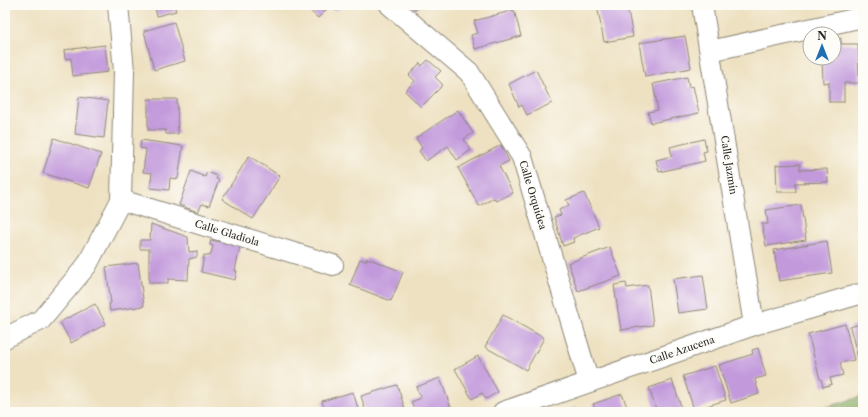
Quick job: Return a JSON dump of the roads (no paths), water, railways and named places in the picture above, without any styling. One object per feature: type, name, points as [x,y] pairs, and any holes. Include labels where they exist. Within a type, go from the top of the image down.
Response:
[{"type":"street","points":[[5,338],[41,320],[87,265],[121,200],[124,71],[118,5]]},
{"type":"street","name":"Calle Orquídea","points":[[390,5],[469,72],[522,157],[590,382]]},
{"type":"street","name":"Calle Jazmín","points":[[702,5],[754,325]]},
{"type":"street","points":[[710,51],[863,17]]},
{"type":"street","name":"Calle Gladiola","points":[[121,200],[333,265]]},
{"type":"street","name":"Calle Azucena","points":[[503,412],[754,325],[863,293]]}]
